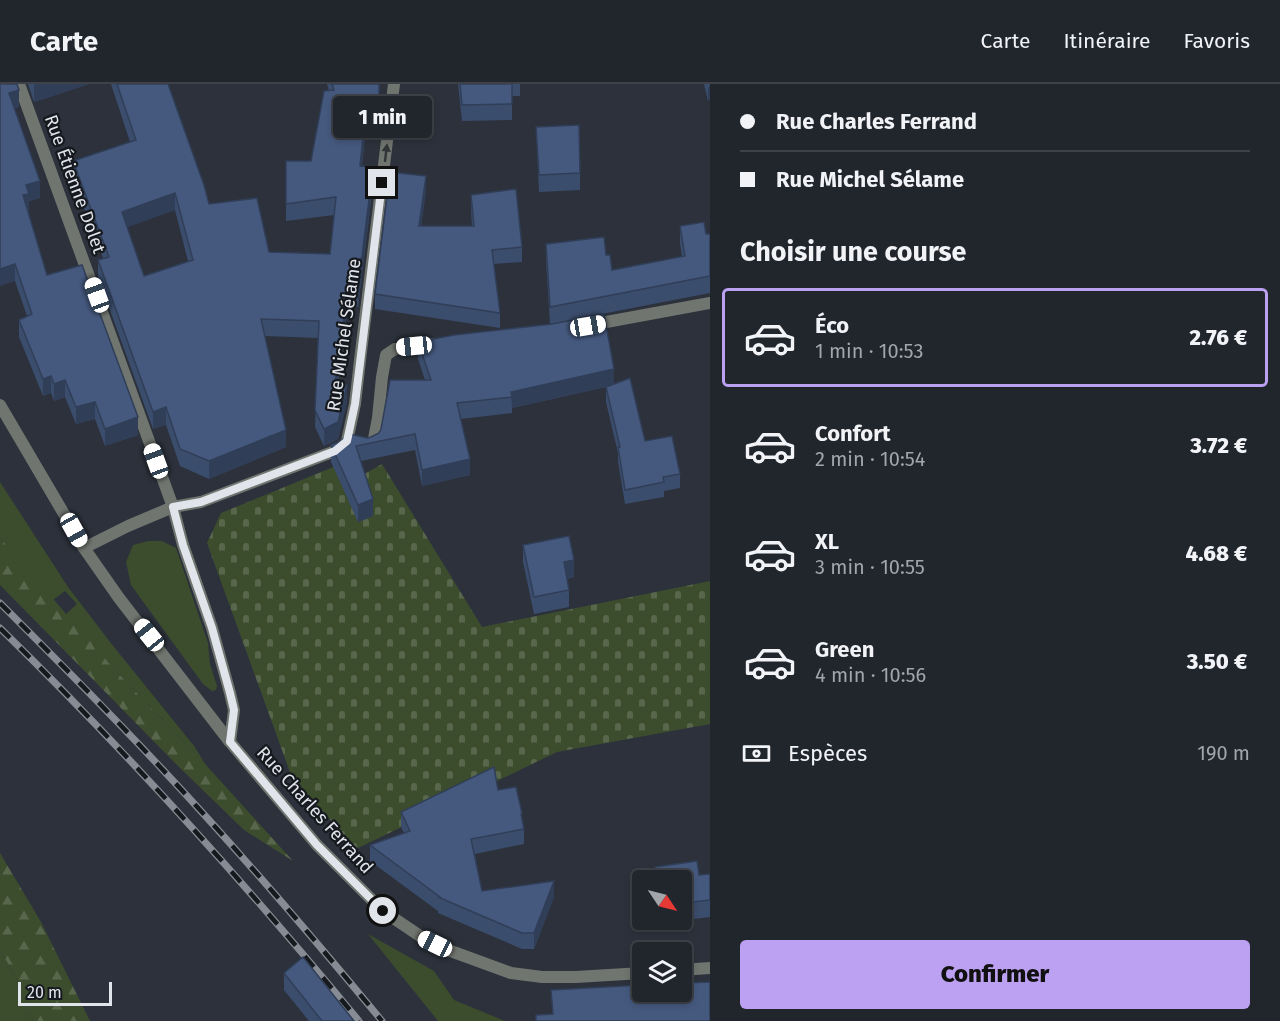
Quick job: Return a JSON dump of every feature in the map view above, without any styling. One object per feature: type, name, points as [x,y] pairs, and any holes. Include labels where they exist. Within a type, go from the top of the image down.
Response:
[{"type":"street","name":"Rue Étienne Dolet","points":[[19,84],[173,507],[183,545],[212,628],[234,710],[230,742]]},
{"type":"street","name":"Rue Michel Sélame","points":[[347,441],[359,371],[394,84]]},
{"type":"street","points":[[573,328],[710,303]]},
{"type":"street","points":[[84,548],[128,525],[173,507],[201,502],[335,451],[347,441],[368,446],[373,444],[387,355],[395,348],[450,343]]},
{"type":"street","name":"Rue Charles Ferrand","points":[[0,405],[84,548],[119,598],[230,742],[317,845],[383,911],[423,938],[458,954],[511,973],[542,977],[632,974]]},
{"type":"street","points":[[692,969],[710,968]]},
{"type":"green space","points":[[353,459],[361,476],[382,464],[482,627],[710,581],[710,724],[557,752],[356,849],[291,775],[207,543],[221,513]]},
{"type":"green space","points":[[0,482],[68,587],[194,746],[206,765],[65,615],[77,604],[65,591],[53,600],[0,538]]},
{"type":"green space","points":[[0,538],[115,670],[206,765],[293,861],[244,830],[0,585]]},
{"type":"green space","points":[[148,541],[162,541],[176,548],[208,643],[216,690],[212,691],[203,684],[131,585],[126,562],[133,545]]},
{"type":"green space","points":[[0,853],[41,922],[90,1021],[33,1021],[18,981],[0,950]]},
{"type":"green space","points":[[368,934],[434,971],[454,1000],[505,1021],[438,1021]]},
{"type":"green space","points":[[0,950],[18,981],[33,1021],[0,1021]]},
{"type":"building","points":[[0,84],[17,84],[19,90],[9,93],[40,181],[26,185],[29,194],[23,195],[47,275],[82,265],[138,417],[105,429],[95,402],[76,407],[65,380],[54,384],[51,376],[43,379],[19,320],[32,314],[15,264],[0,269]]},
{"type":"building","points":[[117,84],[168,84],[209,204],[257,198],[269,252],[330,254],[336,197],[286,204],[286,161],[311,161],[324,91],[334,90],[332,84],[379,84],[379,100],[367,99],[360,166],[373,167],[358,289],[348,288],[335,384],[347,385],[338,422],[324,429],[315,410],[319,321],[261,319],[286,430],[209,461],[180,449],[166,407],[153,412],[98,260],[109,257],[73,161],[136,140]],"holes":[[[175,193],[193,260],[144,276],[122,212]]]},
{"type":"building","points":[[460,84],[512,84],[512,104],[462,105]]},
{"type":"building","points":[[579,125],[580,173],[539,175],[536,127]]},
{"type":"building","points":[[390,172],[426,176],[419,226],[474,226],[471,195],[516,189],[522,247],[492,250],[500,313],[375,294]]},
{"type":"building","points":[[704,222],[706,234],[710,234],[710,276],[550,307],[546,244],[604,237],[606,255],[610,255],[612,270],[685,256],[680,226]]},
{"type":"building","points":[[604,314],[614,369],[511,392],[512,397],[457,403],[470,459],[422,470],[415,434],[356,446],[373,499],[358,505],[331,445],[350,434],[367,438],[379,433],[390,380],[431,380],[418,342],[454,335],[552,324]]},
{"type":"building","points":[[630,378],[645,441],[672,436],[680,474],[663,477],[664,482],[625,490],[618,447],[620,447],[606,387]]},
{"type":"building","points":[[569,536],[574,560],[564,562],[569,590],[534,597],[523,545]]},
{"type":"building","points":[[494,767],[498,790],[516,787],[524,829],[471,839],[482,891],[554,881],[534,933],[522,933],[438,897],[440,897],[370,845],[410,831],[401,812]]},
{"type":"building","points":[[697,861],[699,875],[710,874],[710,900],[692,902],[692,870],[656,870],[655,867]]},
{"type":"building","points":[[303,957],[354,1021],[322,1021],[284,973]]},
{"type":"building","points":[[710,982],[710,1021],[536,1021],[536,1015],[553,1014],[551,990],[632,986],[632,1002],[692,1002],[692,983]]},
{"type":"railway","points":[[0,603],[103,707],[191,801],[329,957],[382,1021]]},
{"type":"railway","points":[[0,628],[94,722],[185,820],[359,1021]]},
{"type":"route","points":[[382,183],[355,404],[347,441],[335,451],[201,502],[173,507],[183,545],[212,628],[230,693],[234,710],[230,742],[317,845],[383,911]]}]
